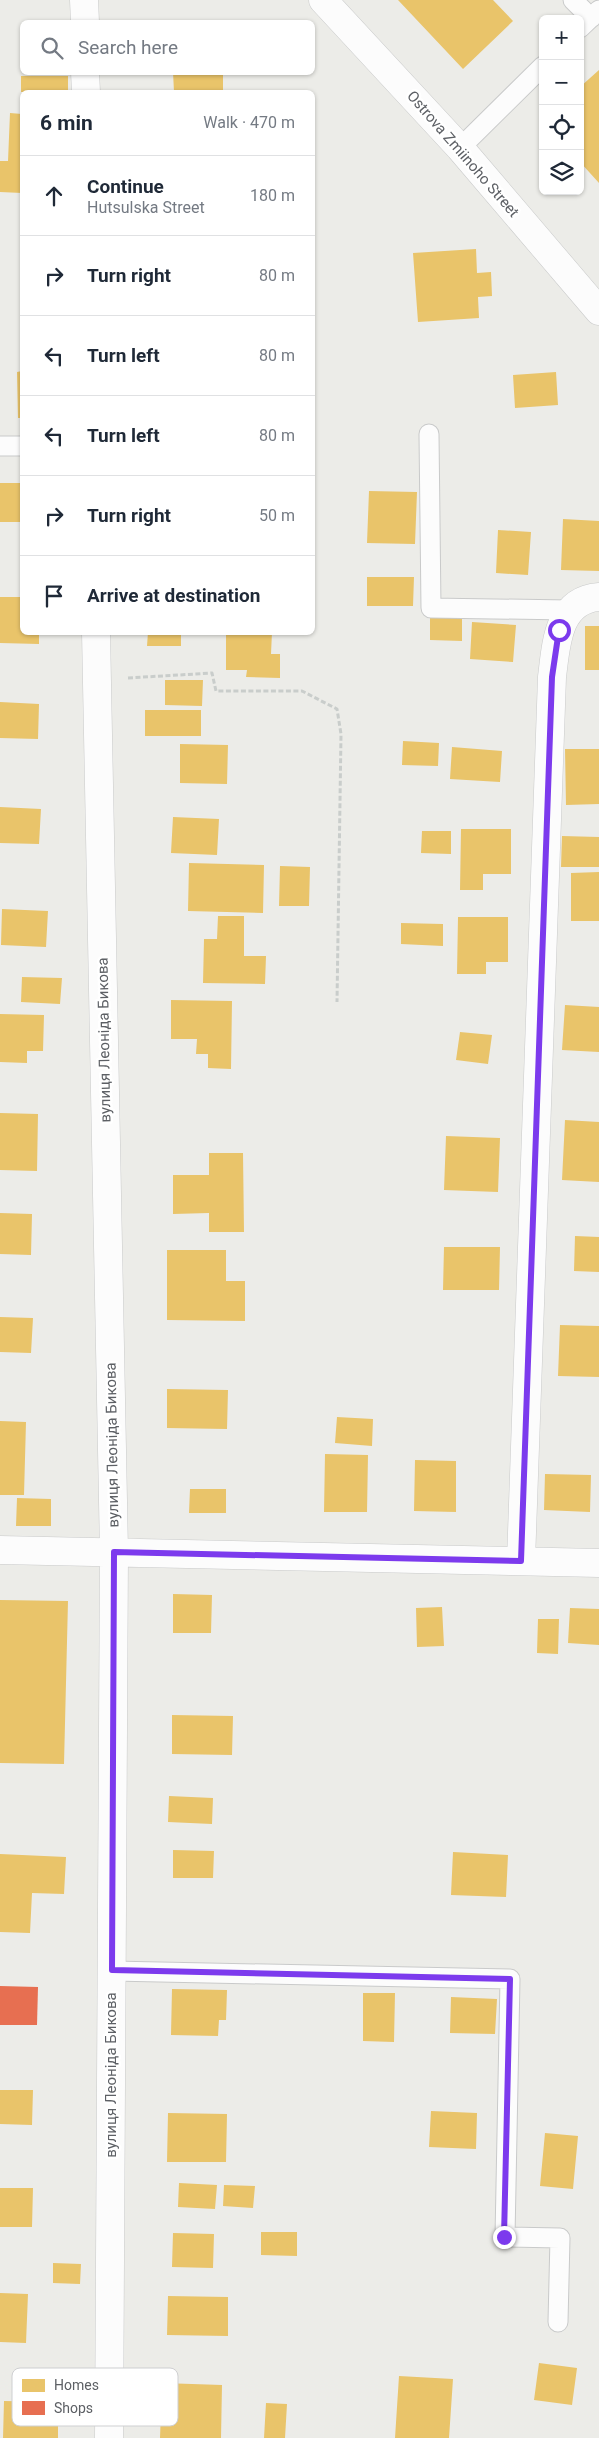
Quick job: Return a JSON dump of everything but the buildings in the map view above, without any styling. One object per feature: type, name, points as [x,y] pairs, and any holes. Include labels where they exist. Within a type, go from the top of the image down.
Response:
[{"type":"street","points":[[84,0],[84,20]]},
{"type":"street","name":"Ostrova Zmiinoho Street","points":[[323,0],[460,148],[599,311]]},
{"type":"street","points":[[86,75],[86,90]]},
{"type":"street","points":[[521,1561],[552,677],[559,630],[569,610],[591,597],[599,597]]},
{"type":"street","name":"вулиця Леоніда Бикова","points":[[96,635],[114,1552],[109,2368]]},
{"type":"street","points":[[0,1550],[599,1563]]},
{"type":"lane","points":[[573,0],[590,19]]},
{"type":"lane","points":[[460,148],[539,70]]},
{"type":"lane","points":[[429,434],[431,608],[569,610]]},
{"type":"lane","points":[[0,446],[20,446]]},
{"type":"lane","points":[[112,1970],[510,1979],[504,2237],[560,2238],[558,2322]]},
{"type":"path","points":[[97,680],[212,673],[216,691],[302,691],[337,709],[341,734],[337,1002]]},
{"type":"route","points":[[504,2237],[510,1979],[112,1970],[114,1552],[521,1561],[552,677],[559,630]]}]
